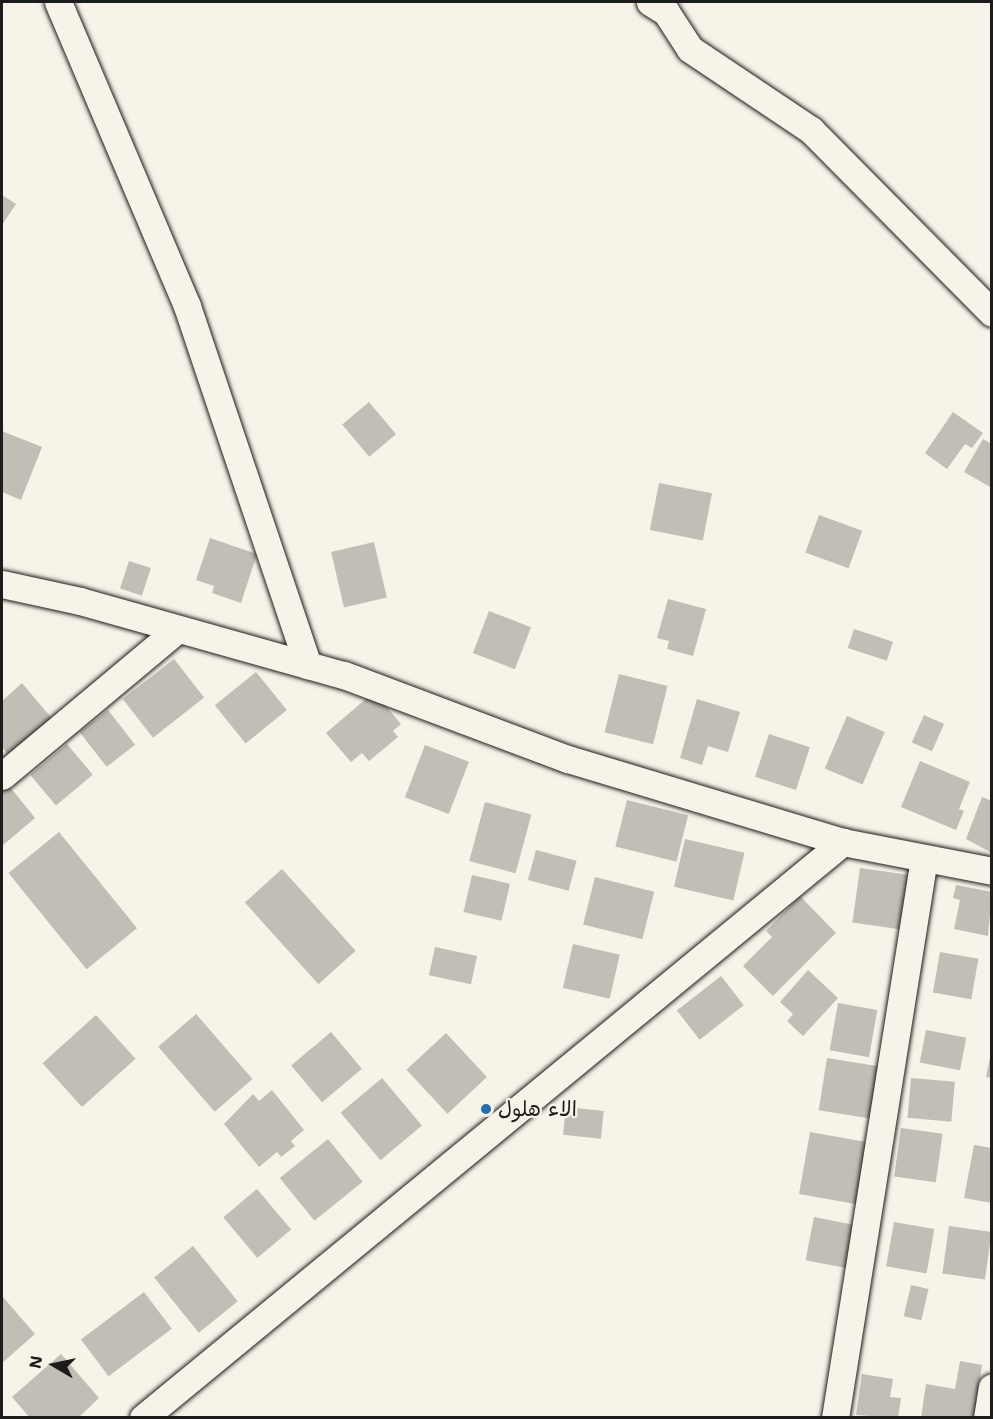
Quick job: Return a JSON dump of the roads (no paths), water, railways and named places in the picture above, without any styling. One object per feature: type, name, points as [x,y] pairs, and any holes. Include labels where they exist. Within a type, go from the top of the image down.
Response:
[{"type":"street","points":[[58,2],[187,306],[308,665]]},
{"type":"street","points":[[650,2],[666,12],[690,49],[810,130],[992,313]]},
{"type":"street","points":[[2,584],[308,665],[568,759],[843,842],[992,871]]},
{"type":"street","points":[[2,776],[178,629]]},
{"type":"street","points":[[143,1418],[843,842]]},
{"type":"street","points":[[835,1418],[924,858]]},
{"type":"street","points":[[987,1418],[992,1387]]},
{"type":"place","name":"الاء هلول","points":[[486,1109]]}]
